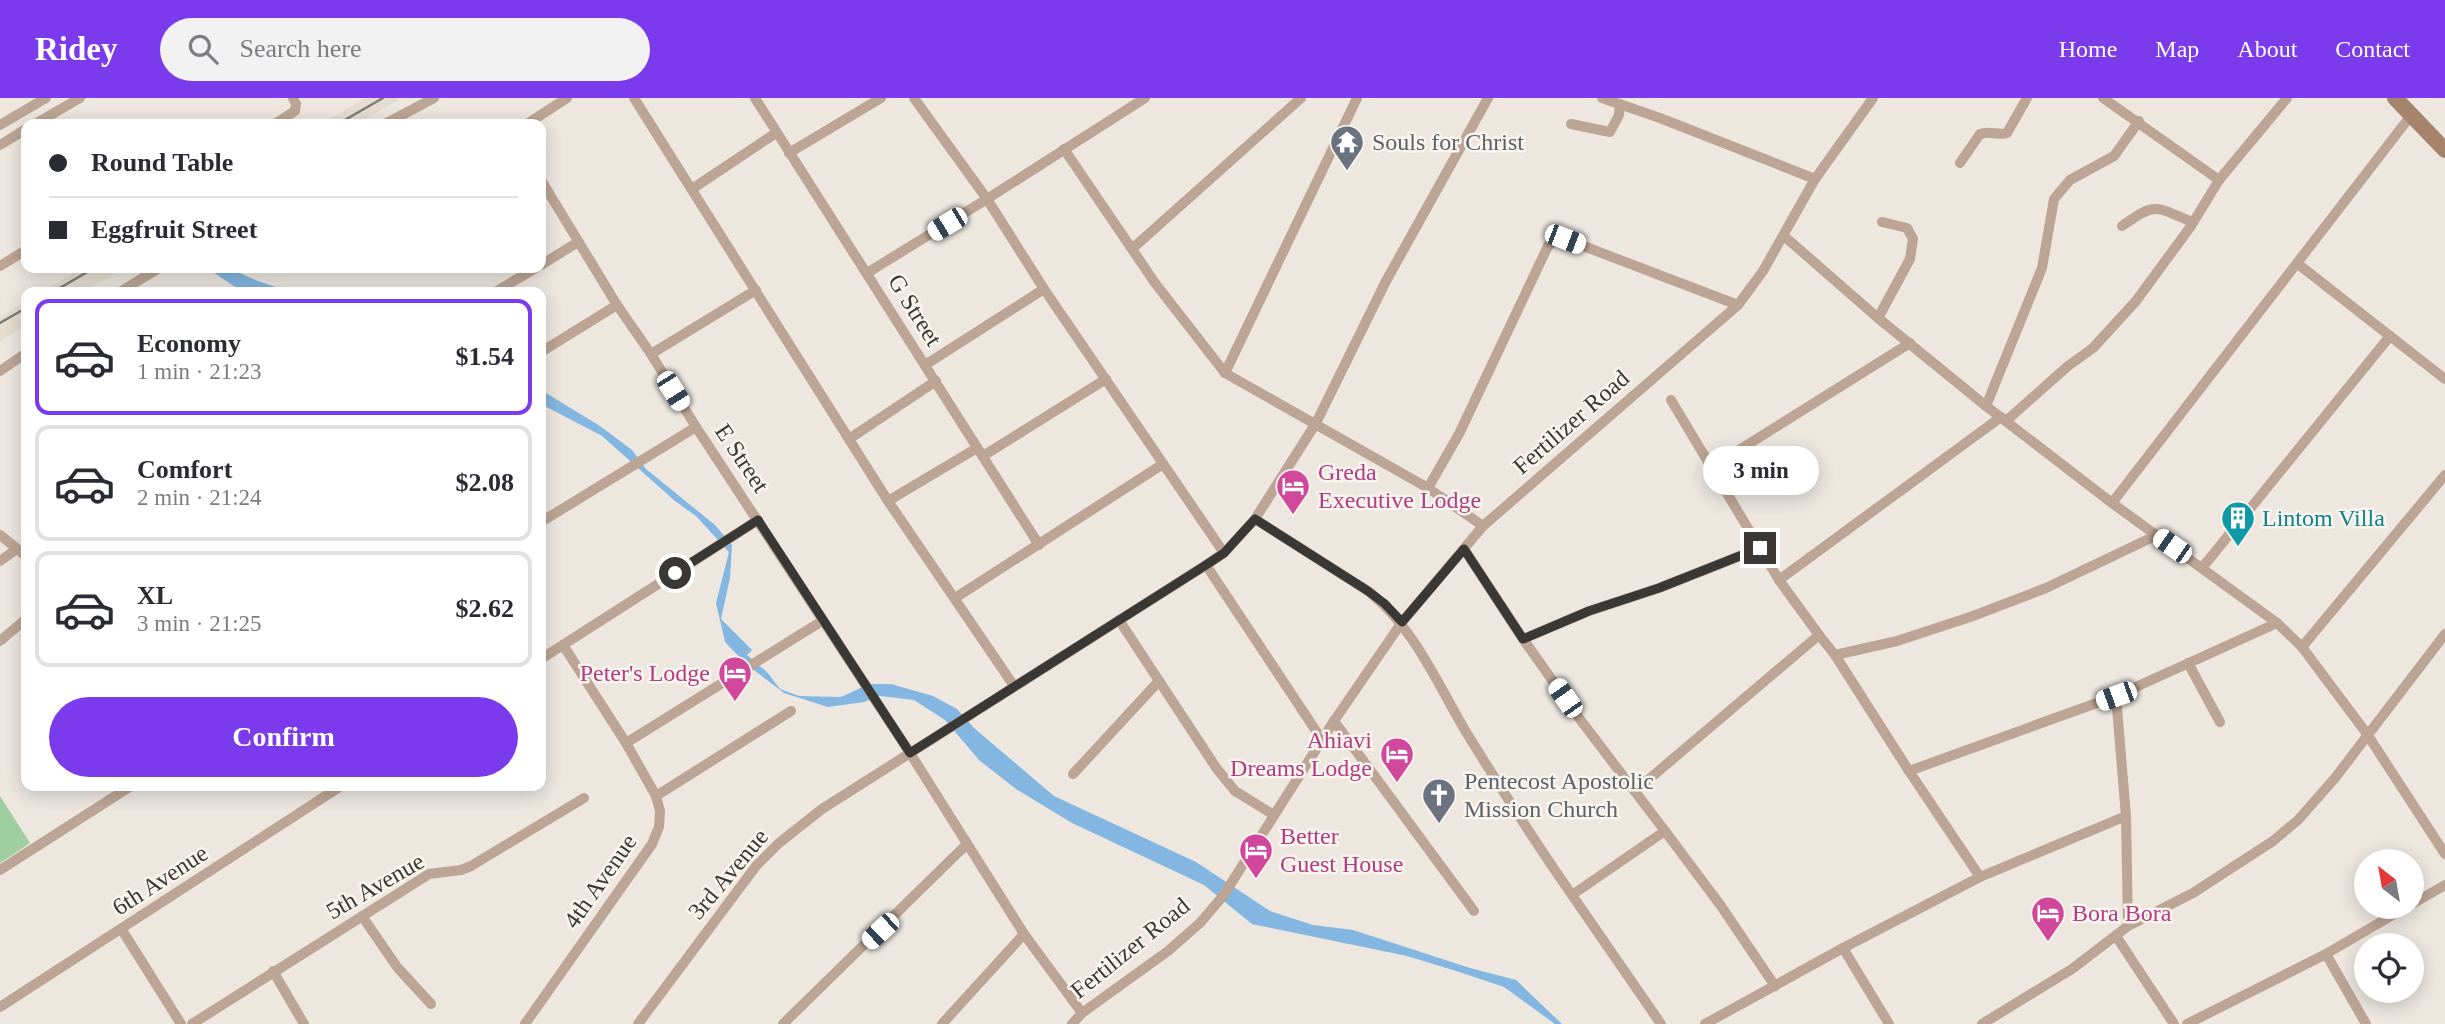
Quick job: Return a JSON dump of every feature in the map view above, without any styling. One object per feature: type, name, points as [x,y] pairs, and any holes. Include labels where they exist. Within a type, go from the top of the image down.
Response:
[{"type":"street","points":[[0,125],[46,98]]},
{"type":"street","points":[[44,119],[80,98]]},
{"type":"street","points":[[283,119],[295,111],[293,98]]},
{"type":"street","points":[[394,119],[434,98]]},
{"type":"street","points":[[535,119],[567,98]]},
{"type":"street","points":[[634,98],[888,501],[1014,686]]},
{"type":"street","name":"G Street","points":[[755,98],[1039,545]]},
{"type":"street","points":[[789,153],[881,98]]},
{"type":"street","points":[[914,98],[987,199],[1044,289],[1224,553]]},
{"type":"street","points":[[867,273],[1145,98]]},
{"type":"street","points":[[1133,248],[1301,98]]},
{"type":"street","name":"3rd Avenue","points":[[642,1023],[756,866],[779,843],[822,809],[1224,553],[1255,519],[1316,423],[1386,281],[1488,98]]},
{"type":"street","points":[[1601,98],[1815,179]]},
{"type":"street","name":"Fertilizer Road","points":[[1072,1024],[1082,1013],[1168,951],[1200,923],[1223,896],[1334,721],[1402,622],[1483,526],[1738,305],[1763,271],[1815,179],[1873,98]]},
{"type":"street","points":[[1960,163],[1980,134],[2007,133],[2027,98]]},
{"type":"street","points":[[2102,98],[2219,180]]},
{"type":"street","points":[[2395,98],[2445,150]]},
{"type":"street","points":[[1225,373],[1354,99]]},
{"type":"street","points":[[1779,580],[2003,419],[2093,348],[2136,301],[2193,222],[2219,180],[2280,100]]},
{"type":"street","points":[[1571,124],[1610,132],[1619,115],[1620,104]]},
{"type":"street","points":[[2112,503],[2412,114]]},
{"type":"street","points":[[1986,406],[2042,268],[2054,199],[2070,180],[2114,156],[2138,121]]},
{"type":"street","points":[[0,145],[21,133]]},
{"type":"street","points":[[692,189],[776,133]]},
{"type":"street","points":[[1064,149],[1155,283],[1225,373],[1428,488],[1483,526]]},
{"type":"street","name":"E Street","points":[[546,188],[617,305],[910,753],[1024,934],[1082,1013]]},
{"type":"street","points":[[2122,226],[2145,210],[2155,208],[2193,222]]},
{"type":"street","points":[[1878,318],[1910,259],[1913,239],[1908,228],[1882,222]]},
{"type":"street","points":[[1784,236],[1878,318],[1986,406],[2112,503],[2277,623],[2302,646],[2367,734],[2445,854]]},
{"type":"street","points":[[1428,488],[1459,434],[1548,246],[1556,240],[1565,239],[1738,305]]},
{"type":"street","points":[[546,262],[578,242]]},
{"type":"street","points":[[0,266],[21,253]]},
{"type":"street","points":[[2298,264],[2445,379]]},
{"type":"street","points":[[128,287],[151,273]]},
{"type":"street","points":[[504,287],[527,273]]},
{"type":"street","points":[[925,365],[1044,289]]},
{"type":"street","points":[[651,354],[756,290]]},
{"type":"street","points":[[546,349],[617,305]]},
{"type":"street","points":[[2202,568],[2390,335]]},
{"type":"street","points":[[1712,467],[1910,343]]},
{"type":"street","points":[[0,371],[21,356]]},
{"type":"street","points":[[888,501],[980,452],[1106,379]]},
{"type":"street","points":[[849,439],[936,381]]},
{"type":"street","points":[[1671,400],[1779,580],[1835,655],[1980,877]]},
{"type":"street","points":[[546,519],[696,427]]},
{"type":"street","points":[[955,598],[1163,464]]},
{"type":"street","points":[[2302,646],[2445,475]]},
{"type":"street","points":[[1255,519],[1368,591],[1402,622],[1466,732],[1572,895],[1661,1024]]},
{"type":"street","points":[[546,656],[758,520]]},
{"type":"street","points":[[0,535],[21,551]]},
{"type":"street","points":[[1835,655],[1897,641],[1973,616],[2046,588],[2157,535]]},
{"type":"street","points":[[1523,639],[1589,611],[1659,588],[1760,548]]},
{"type":"street","points":[[1464,549],[1579,718],[1721,905],[1774,986]]},
{"type":"street","points":[[0,561],[21,552]]},
{"type":"street","points":[[1206,565],[1322,740],[1352,746]]},
{"type":"street","points":[[1119,620],[1217,769],[1235,791],[1274,816]]},
{"type":"street","points":[[625,743],[822,621]]},
{"type":"street","points":[[1909,771],[2116,696],[2277,623]]},
{"type":"street","points":[[0,641],[21,624]]},
{"type":"street","points":[[1982,1024],[2072,969],[2128,926],[2193,894],[2273,841],[2298,820],[2326,788],[2445,634]]},
{"type":"street","points":[[1635,791],[1819,635]]},
{"type":"street","name":"4th Avenue","points":[[525,1024],[652,844],[659,827],[660,811],[656,796],[563,645]]},
{"type":"street","points":[[2188,663],[2220,722]]},
{"type":"street","points":[[1073,774],[1158,681]]},
{"type":"street","points":[[2116,696],[2126,816],[2128,926]]},
{"type":"street","points":[[656,796],[791,711]]},
{"type":"street","points":[[1334,721],[1474,911]]},
{"type":"street","points":[[0,870],[123,791]]},
{"type":"street","name":"6th Avenue","points":[[0,1007],[122,930],[325,791]]},
{"type":"street","name":"5th Avenue","points":[[192,1024],[429,874],[471,866],[584,798]]},
{"type":"street","points":[[1706,1024],[1843,948],[1980,877],[2126,816]]},
{"type":"street","points":[[1572,895],[1665,831]]},
{"type":"street","points":[[783,1024],[967,844]]},
{"type":"street","points":[[2424,897],[2445,885]]},
{"type":"street","points":[[362,916],[397,967],[431,1004]]},
{"type":"street","points":[[2187,1024],[2326,954],[2386,919]]},
{"type":"street","points":[[122,930],[181,1024]]},
{"type":"street","points":[[942,1024],[1024,934]]},
{"type":"street","points":[[2116,936],[2174,1024]]},
{"type":"street","points":[[1843,948],[1889,1024]]},
{"type":"street","points":[[2326,954],[2366,1024]]},
{"type":"street","points":[[273,971],[304,1024]]},
{"type":"shaded area","points":[[365,98],[401,98],[365,119],[330,119]]},
{"type":"shaded area","points":[[73,273],[116,273],[92,287],[50,287]]},
{"type":"shaded area","points":[[21,304],[21,329],[0,341],[0,317]]},
{"type":"green space","points":[[0,796],[30,843],[0,863]]},
{"type":"water","points":[[214,273],[240,273],[276,287],[235,287]]},
{"type":"water","points":[[546,393],[600,426],[632,450],[646,469],[715,525],[732,545],[730,578],[721,619],[752,650],[747,655],[767,672],[780,689],[799,696],[841,697],[869,684],[891,684],[933,696],[957,709],[974,728],[1054,796],[1196,862],[1270,911],[1313,925],[1353,930],[1516,980],[1562,1024],[1555,1024],[1504,987],[1456,971],[1407,956],[1252,924],[1204,885],[1072,823],[1016,789],[979,760],[945,720],[914,700],[880,696],[864,702],[828,707],[784,693],[746,664],[725,642],[716,603],[729,552],[696,516],[675,501],[602,436],[546,407]]},
{"type":"railway","points":[[347,119],[383,98]]},
{"type":"railway","points":[[62,287],[85,273]]},
{"type":"railway","points":[[0,323],[21,311]]},
{"type":"place","name":"Souls for Christ","points":[[1347,172]]},
{"type":"place","name":"Greda Executive Lodge","points":[[1293,516]]},
{"type":"place","name":"Lintom Villa","points":[[2238,548]]},
{"type":"place","name":"Peter's Lodge","points":[[735,703]]},
{"type":"place","name":"Ahiavi Dreams Lodge","points":[[1397,784]]},
{"type":"place","name":"Pentecost Apostolic Mission Church","points":[[1439,825]]},
{"type":"place","name":"Better Guest House","points":[[1256,880]]},
{"type":"place","name":"Bora Bora","points":[[2048,943]]},
{"type":"route","points":[[675,573],[758,520],[910,753],[1224,553],[1255,519],[1368,591],[1402,622],[1464,549],[1523,639],[1589,611],[1659,588],[1760,548]]}]
